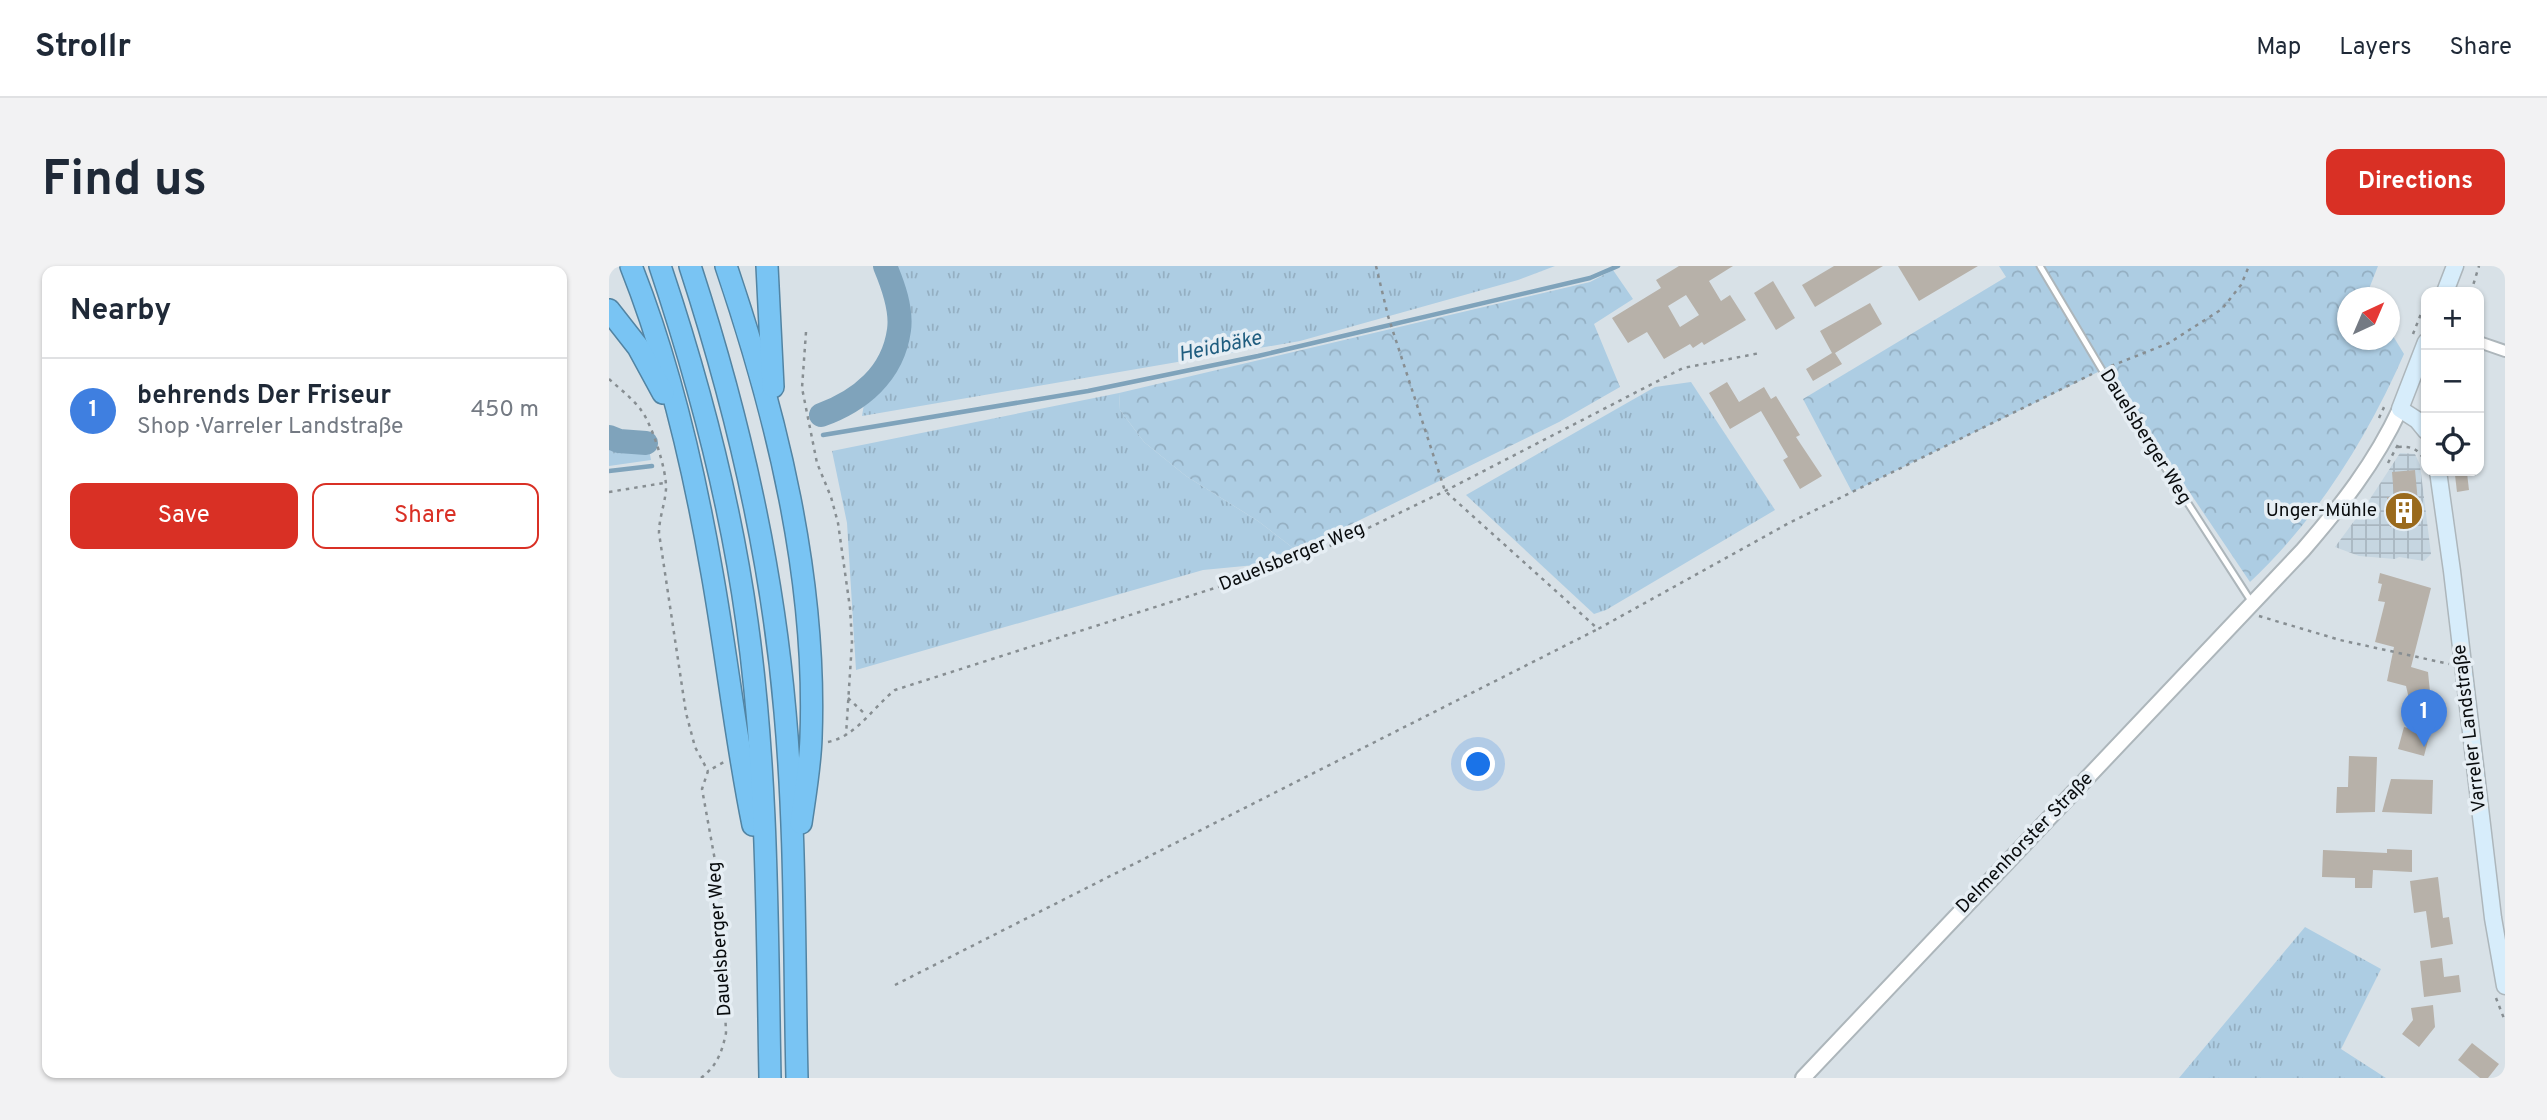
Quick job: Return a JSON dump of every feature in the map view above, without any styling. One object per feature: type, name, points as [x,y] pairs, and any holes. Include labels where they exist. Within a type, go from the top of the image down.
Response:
[{"type":"highway","points":[[631,266],[655,334],[684,436],[712,573],[742,773],[766,889]]},
{"type":"highway","points":[[660,266],[698,388],[738,563],[756,709],[766,889],[770,1078]]},
{"type":"highway","points":[[689,266],[721,367],[744,458],[776,626],[785,712],[794,877],[797,1078]]},
{"type":"highway","points":[[726,266],[777,435],[800,564],[811,702],[809,768],[794,877]]},
{"type":"highway","points":[[767,266],[777,435]]},
{"type":"highway","points":[[609,310],[638,347],[684,436]]},
{"type":"main road","points":[[2447,287],[2455,266]]},
{"type":"main road","points":[[2421,425],[2400,409],[2423,350]]},
{"type":"main road","name":"Varreler Landstraße","points":[[2439,476],[2493,918],[2505,986]]},
{"type":"street","points":[[2484,344],[2505,351]]},
{"type":"street","name":"Delmenhorster Straße","points":[[1803,1078],[2303,550],[2357,485],[2380,450],[2400,409]]},
{"type":"lane","name":"Dauelsberger Weg","points":[[2040,266],[2251,607]]},
{"type":"path","points":[[1376,266],[1388,316],[1445,491],[1598,629]]},
{"type":"path","points":[[895,985],[1598,629],[1789,523],[2102,370],[2169,343],[2222,309],[2241,285],[2249,266]]},
{"type":"path","points":[[2473,287],[2479,266]]},
{"type":"path","points":[[806,332],[802,388],[817,463],[838,523],[850,608],[852,642],[846,735]]},
{"type":"path","name":"Dauelsberger Weg","points":[[820,744],[836,741],[846,735],[895,690],[1012,655],[1265,572],[1337,542],[1445,491],[1683,368],[1760,353]]},
{"type":"path","points":[[609,379],[641,410],[647,421],[666,483],[659,533],[686,713],[695,747],[708,771],[724,762]]},
{"type":"path","points":[[2392,457],[2398,447],[2414,448],[2421,455]]},
{"type":"path","points":[[609,492],[666,483]]},
{"type":"path","points":[[2251,607],[2258,615],[2340,640],[2463,666]]},
{"type":"path","points":[[848,698],[868,716]]},
{"type":"path","name":"Dauelsberger Weg","points":[[701,1078],[721,1055],[726,1032],[720,888],[702,789],[708,771]]},
{"type":"shaded area","points":[[2400,453],[2415,454],[2420,465],[2431,554],[2424,561],[2399,557],[2395,559],[2359,556],[2335,547]]},
{"type":"green space","points":[[888,266],[1555,266],[1518,280],[1300,341],[862,416],[864,404],[906,348],[910,313],[900,286]]},
{"type":"green space","points":[[1999,266],[2378,266],[2370,287],[2337,287],[2337,350],[2400,350],[2400,347],[2404,354],[2374,416],[2338,476],[2297,532],[2250,582],[2108,371],[2102,370],[1852,492],[1803,399],[2006,277]]},
{"type":"green space","points":[[1613,270],[1633,299],[1594,324],[1620,387],[1559,422],[1297,551],[1258,521],[1186,476],[1144,442],[1120,410],[1119,393],[1590,282]]},
{"type":"green space","points":[[1691,382],[1775,510],[1606,610],[1594,614],[1466,495],[1655,387]]},
{"type":"green space","points":[[1119,393],[1120,410],[1144,442],[1186,476],[1258,521],[1297,551],[1255,565],[1203,570],[856,670],[847,523],[832,451]]},
{"type":"green space","points":[[609,444],[637,450],[649,449],[651,460],[609,466]]},
{"type":"green space","points":[[2305,927],[2381,969],[2341,1049],[2386,1078],[2179,1078]]},
{"type":"building","points":[[1679,266],[1733,266],[1709,281],[1721,301],[1730,295],[1746,320],[1704,345],[1702,342],[1693,348],[1690,344],[1664,359],[1647,332],[1628,343],[1612,318],[1661,288],[1656,280]],"holes":[[[1686,295],[1699,315],[1680,327],[1668,306]]]},
{"type":"building","points":[[1834,266],[1883,266],[1815,307],[1802,285]]},
{"type":"building","points":[[1898,266],[1978,266],[1919,301]]},
{"type":"building","points":[[1773,281],[1795,318],[1776,330],[1754,293]]},
{"type":"building","points":[[1870,303],[1882,324],[1835,353],[1842,364],[1813,381],[1806,369],[1832,353],[1820,331]]},
{"type":"building","points":[[1727,382],[1739,402],[1764,387],[1771,399],[1776,396],[1800,435],[1796,437],[1822,476],[1800,489],[1783,460],[1788,457],[1761,411],[1730,429],[1709,393]]},
{"type":"building","name":"Unger-Mühle","points":[[2415,470],[2420,524],[2390,527],[2387,497],[2394,497],[2392,472]]},
{"type":"building","points":[[2455,476],[2467,476],[2469,490],[2457,492]]},
{"type":"building","points":[[2380,573],[2431,588],[2411,667],[2428,672],[2431,702],[2410,703],[2406,686],[2387,681],[2394,647],[2375,642],[2385,602],[2378,601],[2382,584],[2378,583]]},
{"type":"building","points":[[2404,727],[2430,733],[2424,756],[2398,749]]},
{"type":"building","points":[[2349,756],[2377,757],[2375,812],[2336,813],[2337,787],[2348,787]]},
{"type":"building","points":[[2391,779],[2433,780],[2432,814],[2382,812]]},
{"type":"building","points":[[2387,849],[2412,850],[2412,872],[2373,870],[2372,888],[2355,888],[2355,878],[2322,877],[2323,850],[2387,853]]},
{"type":"building","points":[[2438,877],[2443,918],[2449,917],[2453,944],[2431,948],[2426,911],[2414,913],[2410,881]]},
{"type":"building","points":[[2442,958],[2444,977],[2459,975],[2461,992],[2424,997],[2420,961]]},
{"type":"building","points":[[2433,1005],[2435,1027],[2419,1047],[2402,1034],[2413,1020],[2411,1008]]},
{"type":"building","points":[[2472,1043],[2499,1064],[2488,1078],[2480,1078],[2458,1060]]},
{"type":"waterway","points":[[821,415],[861,394],[882,373],[890,360],[896,346],[899,314],[894,289],[885,266]]},
{"type":"waterway","name":"Heidbäke","points":[[823,435],[1088,391],[1258,356],[1590,278],[1618,266]]},
{"type":"waterway","points":[[609,437],[619,441],[646,443]]},
{"type":"waterway","name":"Heidbäke","points":[[609,471],[652,466]]},
{"type":"place","name":"Unger-Mühle","points":[[2404,511]]},
{"type":"place","name":"behrends Der Friseur","points":[[2424,747]]}]
